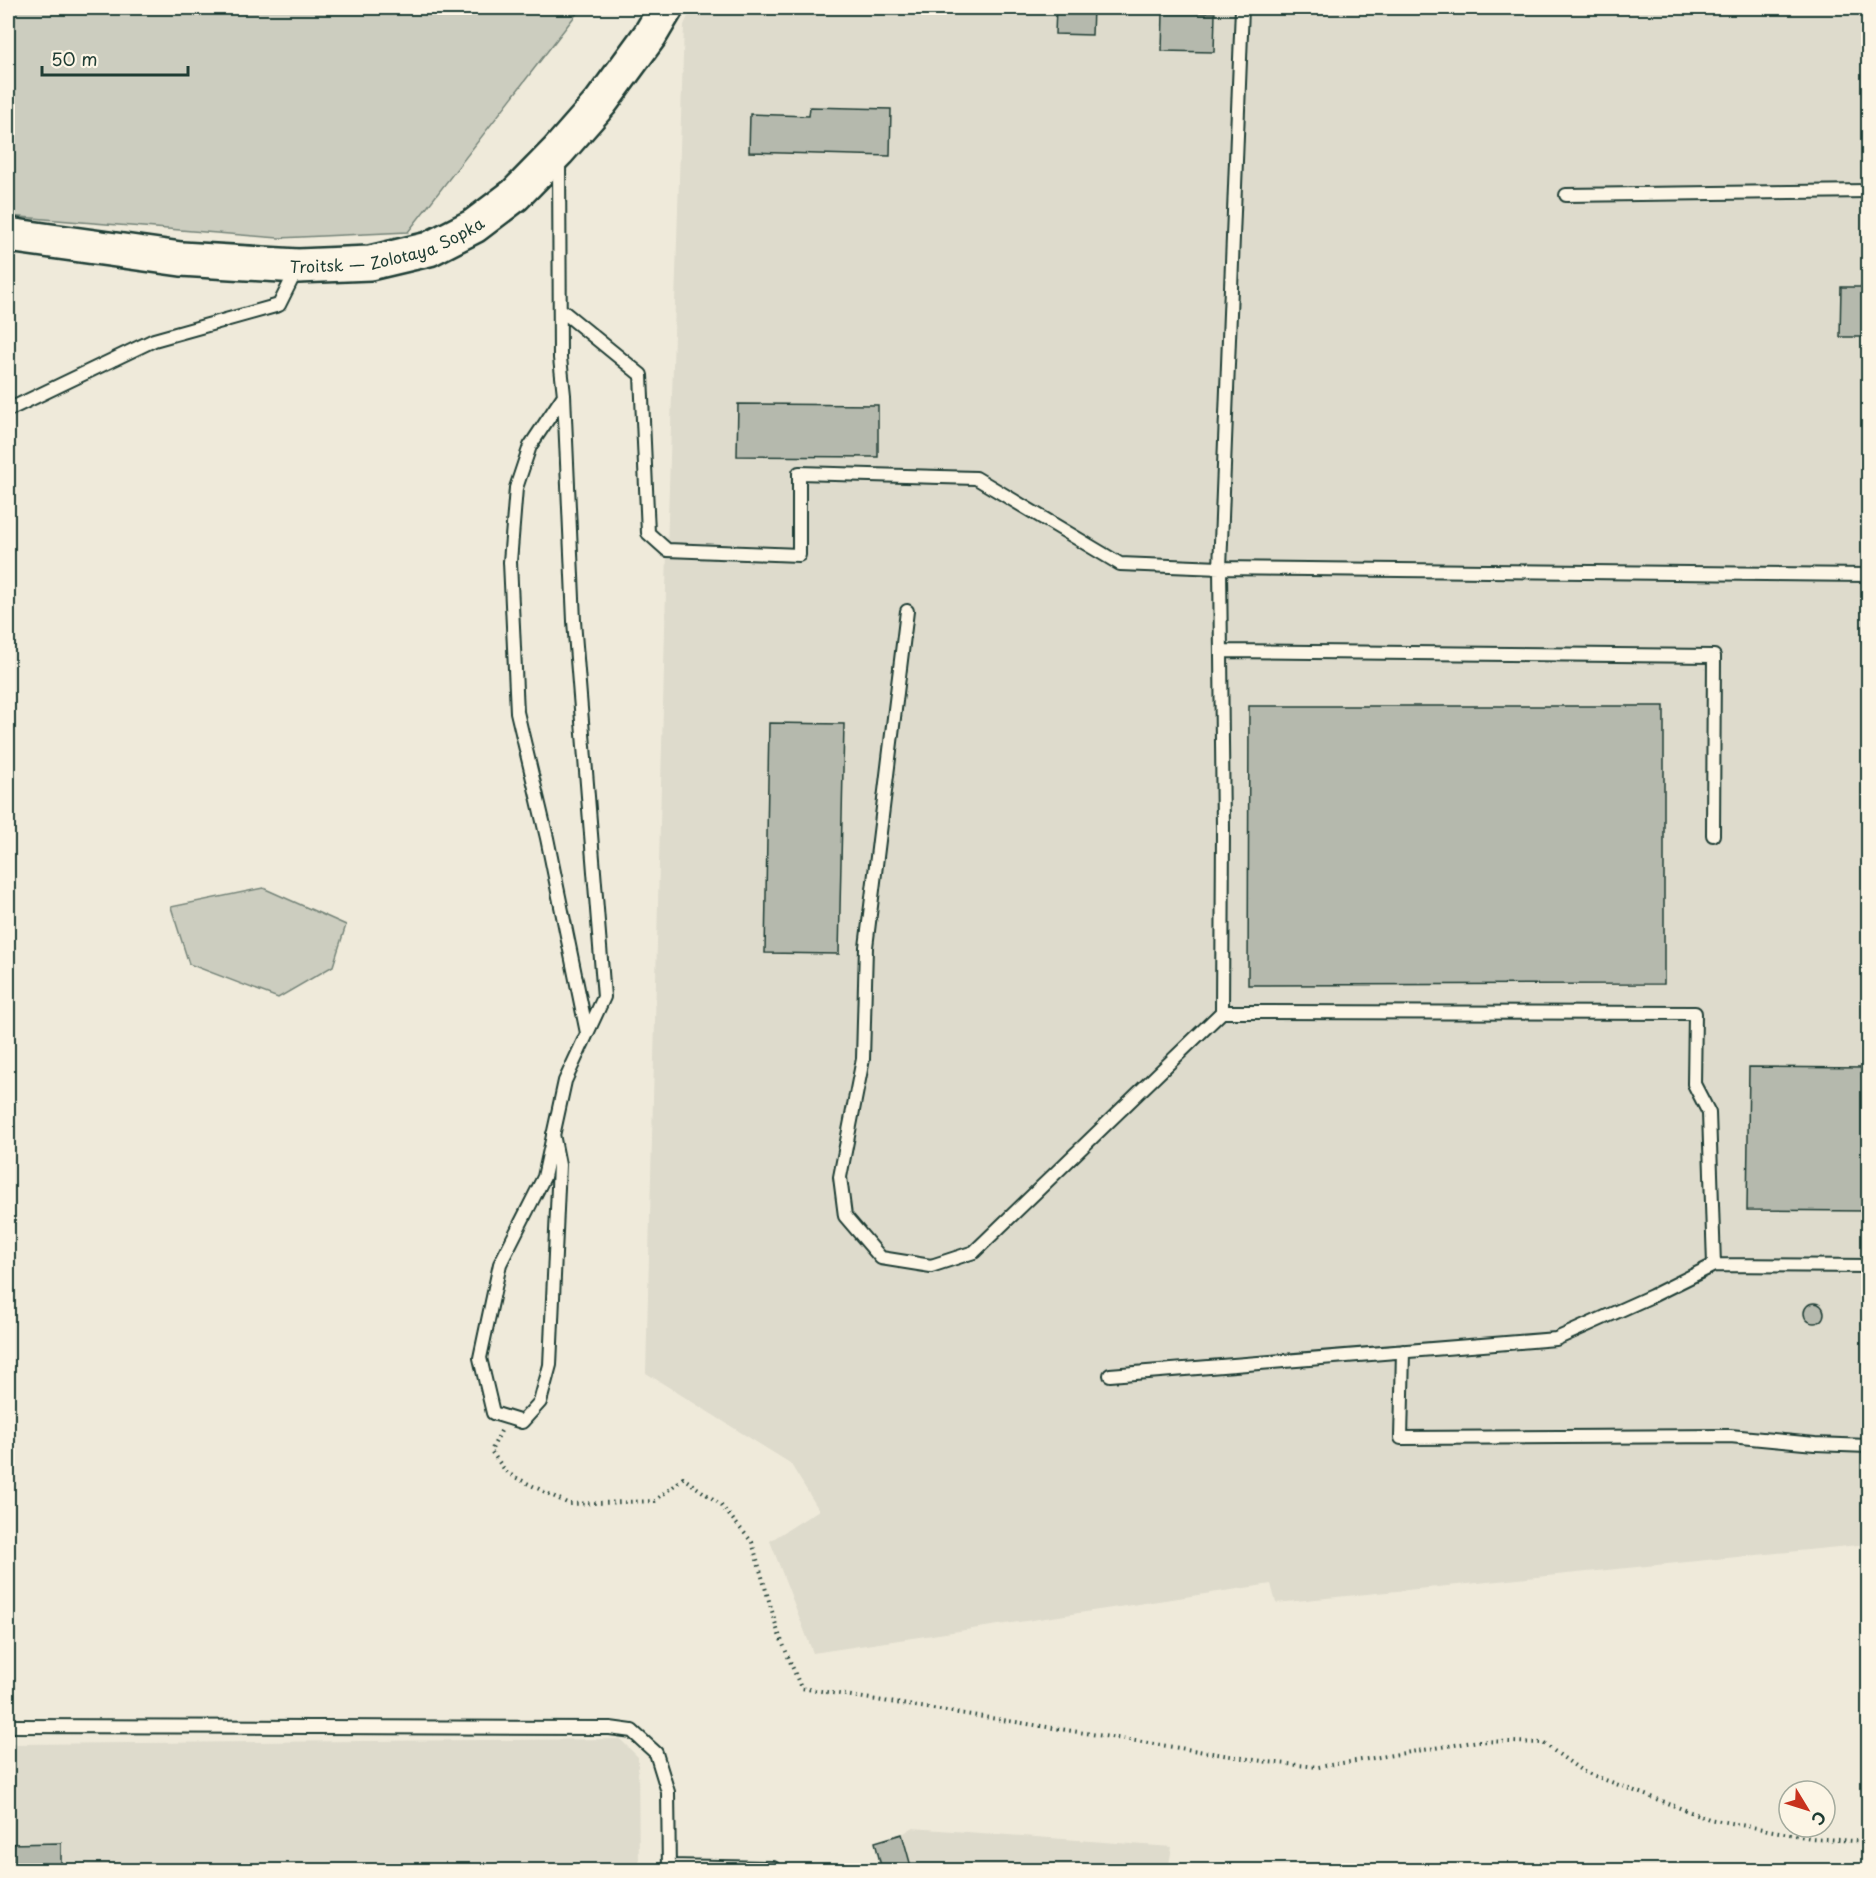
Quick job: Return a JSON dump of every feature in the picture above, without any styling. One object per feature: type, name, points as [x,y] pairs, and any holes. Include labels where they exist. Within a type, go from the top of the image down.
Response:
[{"type":"street","name":"Troitsk — Zolotaya Sopka","points":[[8,235],[181,259],[298,266],[370,263],[429,249],[474,226],[515,195],[601,102],[650,35],[666,8]]},
{"type":"lane","points":[[1222,1012],[1220,568],[1242,8]]},
{"type":"lane","points":[[553,1134],[559,1165],[550,1365],[540,1402],[522,1422],[493,1413],[480,1358],[500,1264],[544,1177],[553,1134],[565,1081],[604,997],[574,621],[564,395],[560,358],[558,151]]},
{"type":"lane","points":[[1566,195],[1869,191]]},
{"type":"lane","points":[[8,411],[154,340],[279,305],[298,266]]},
{"type":"lane","points":[[560,309],[641,375],[648,533],[667,550],[799,555],[799,473],[976,478],[1120,564],[1220,568],[1869,575]]},
{"type":"lane","points":[[564,395],[530,446],[516,488],[510,562],[517,712],[548,838],[587,1033]]},
{"type":"lane","points":[[908,611],[866,947],[863,1059],[840,1177],[845,1216],[881,1258],[932,1266],[974,1252],[1222,1012],[1695,1013],[1695,1084],[1709,1113],[1714,1265]]},
{"type":"lane","points":[[1221,651],[1714,656],[1713,835]]},
{"type":"lane","points":[[1110,1375],[1556,1339],[1714,1265],[1869,1266]]},
{"type":"lane","points":[[1403,1351],[1401,1438],[1730,1436],[1815,1444],[1869,1446]]},
{"type":"lane","points":[[8,1726],[610,1728],[632,1731],[656,1753],[668,1792],[669,1868],[725,1866],[776,1870]]},
{"type":"path","points":[[507,1418],[491,1451],[507,1473],[569,1504],[655,1501],[683,1478],[719,1503],[752,1542],[777,1632],[801,1688],[1268,1762],[1318,1767],[1479,1741],[1543,1743],[1582,1771],[1709,1820],[1811,1839],[1869,1842]]},
{"type":"shaded area","points":[[8,8],[581,8],[408,232],[279,238],[8,216]]},
{"type":"shaded area","points":[[692,8],[1868,8],[1868,1544],[1276,1603],[1271,1584],[813,1653],[770,1541],[819,1510],[790,1463],[646,1373],[667,550],[684,25]]},
{"type":"shaded area","points":[[263,888],[346,925],[333,966],[278,998],[189,964],[171,907]]},
{"type":"shaded area","points":[[620,1739],[638,1757],[639,1870],[8,1870],[8,1744]]},
{"type":"shaded area","points":[[912,1828],[1172,1847],[1168,1870],[882,1870],[875,1842],[902,1834]]},
{"type":"building","points":[[1056,8],[1093,8],[1092,35],[1055,34]]},
{"type":"building","points":[[1163,13],[1215,13],[1214,52],[1162,51]]},
{"type":"building","points":[[810,107],[891,109],[890,156],[749,152],[750,114],[809,116]]},
{"type":"building","points":[[1841,287],[1869,287],[1869,337],[1840,337]]},
{"type":"building","points":[[738,404],[878,405],[878,457],[737,456]]},
{"type":"building","points":[[1249,706],[1664,706],[1664,984],[1248,985]]},
{"type":"building","points":[[769,723],[844,724],[839,954],[765,953]]},
{"type":"building","points":[[1749,1067],[1869,1068],[1869,1211],[1747,1210]]},
{"type":"building","points":[[1810,1303],[1818,1303],[1824,1309],[1824,1317],[1818,1323],[1810,1323],[1804,1317],[1804,1309]]},
{"type":"building","points":[[902,1834],[912,1870],[882,1870],[875,1842]]},
{"type":"building","points":[[61,1843],[61,1870],[8,1870],[8,1844]]}]
